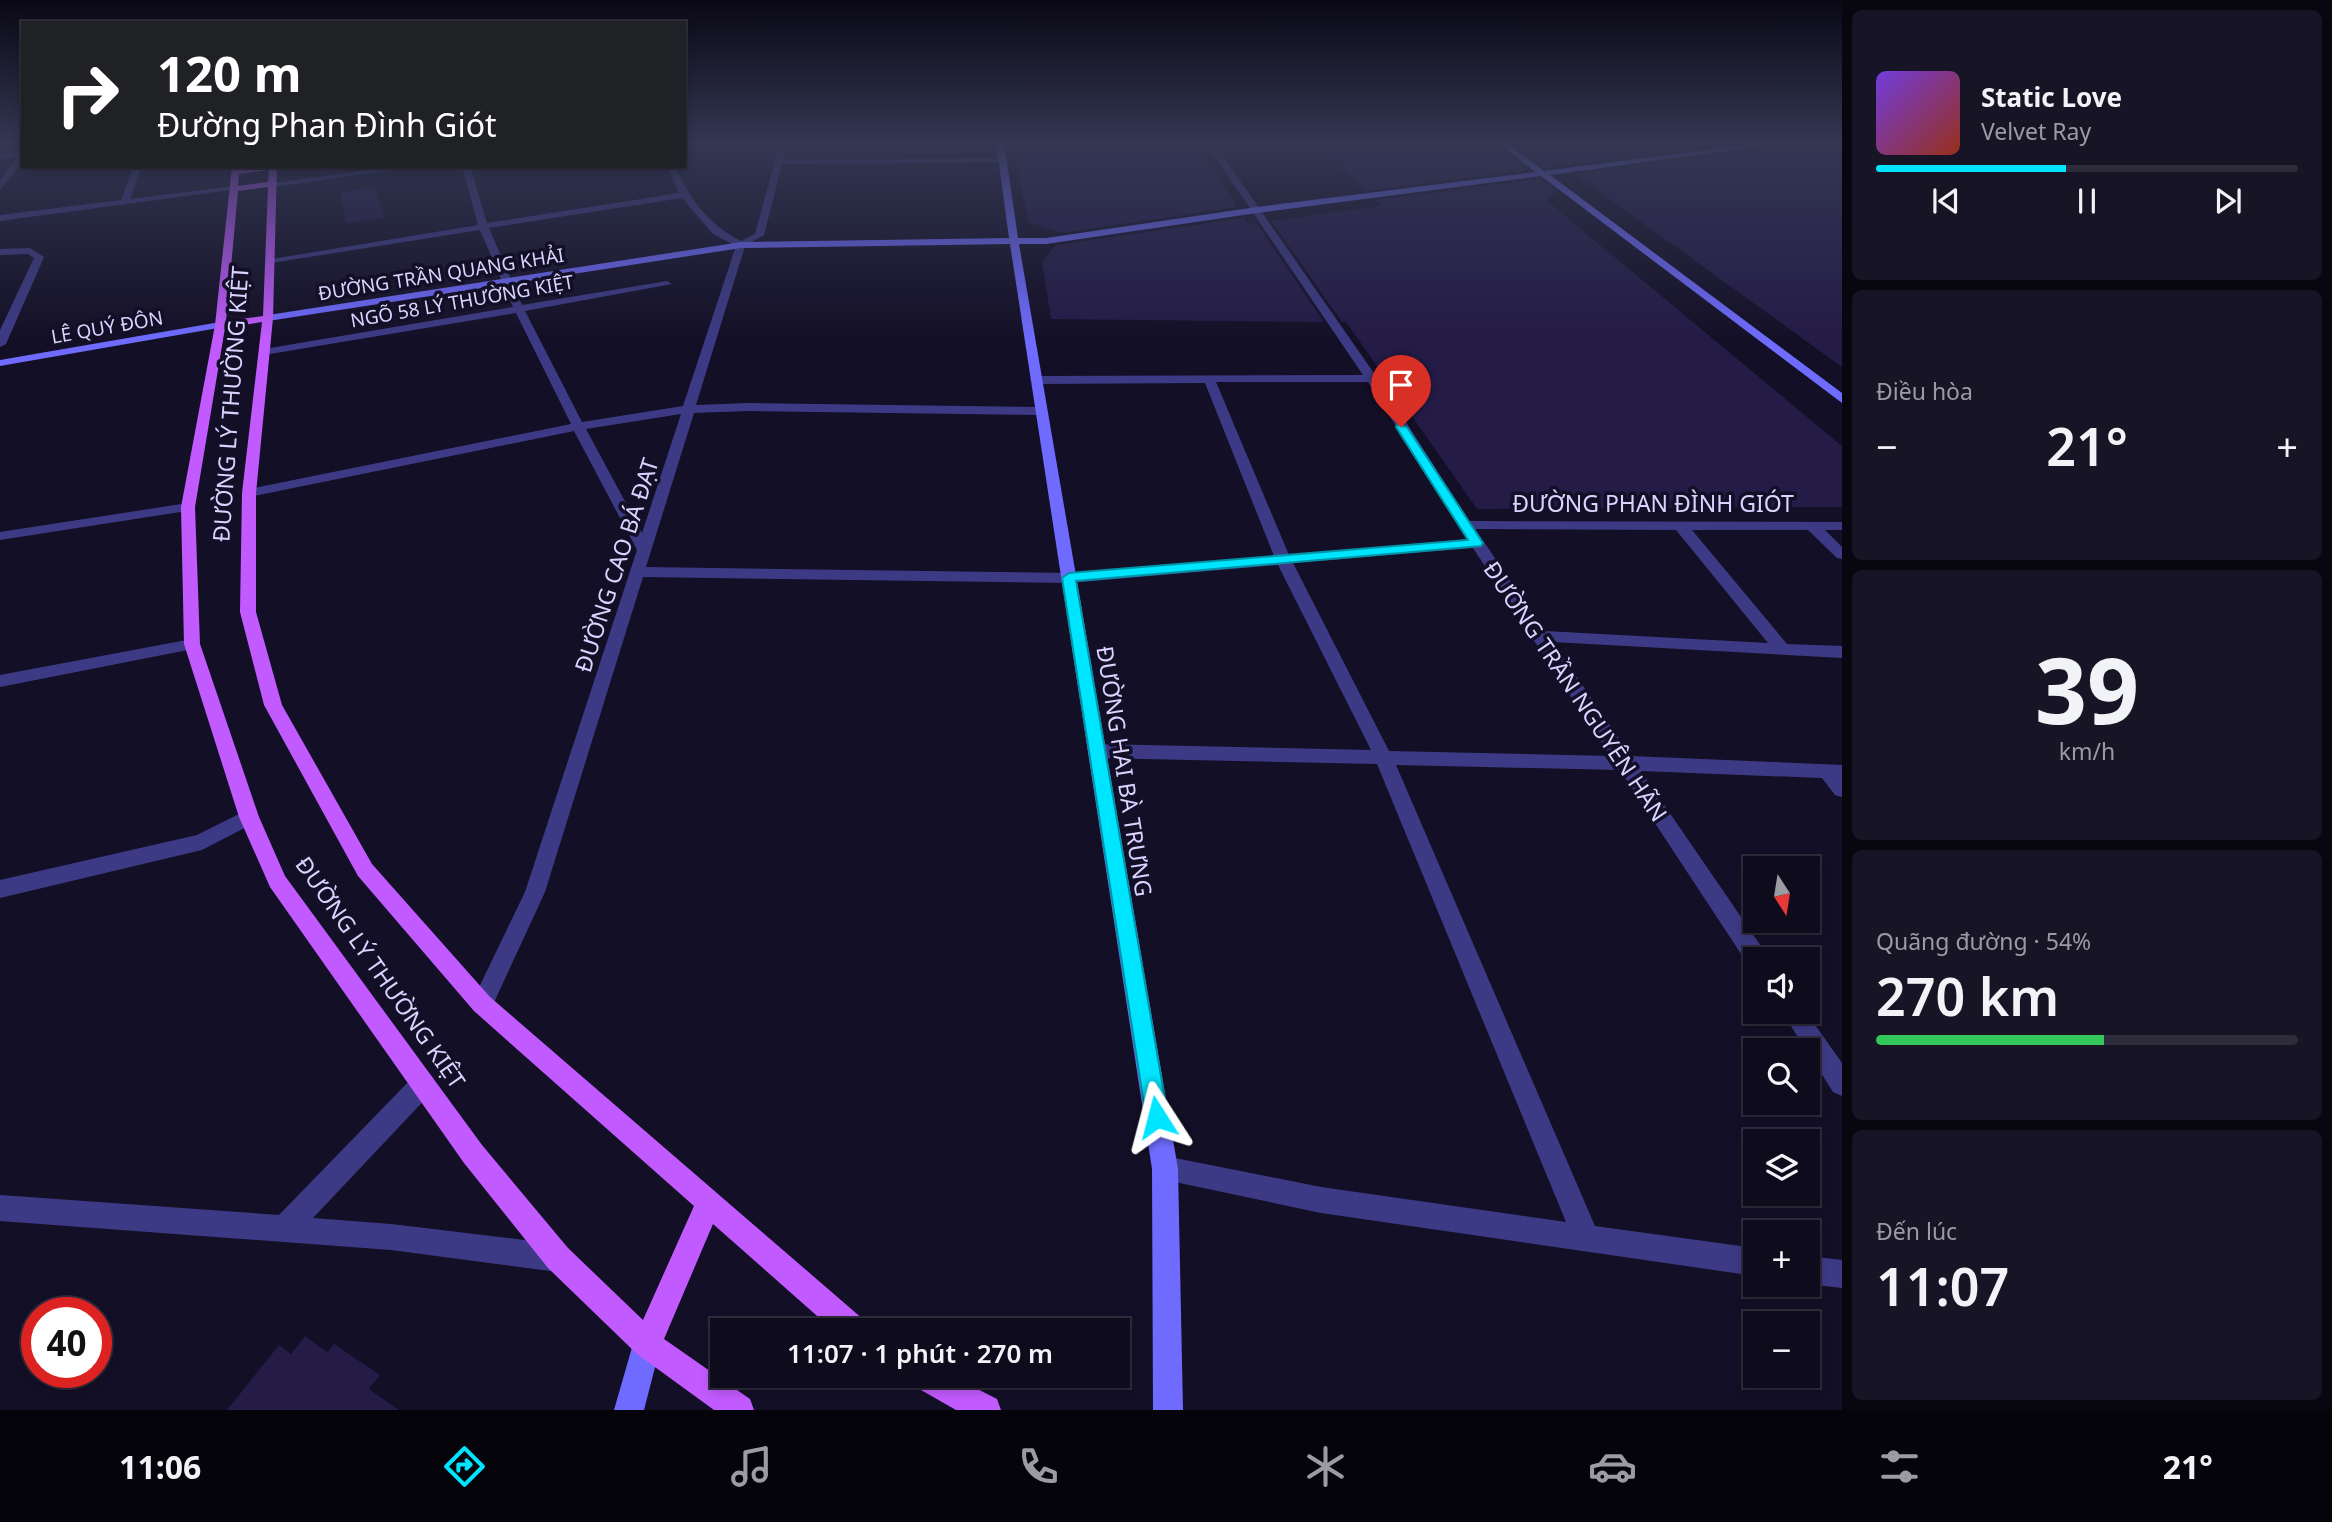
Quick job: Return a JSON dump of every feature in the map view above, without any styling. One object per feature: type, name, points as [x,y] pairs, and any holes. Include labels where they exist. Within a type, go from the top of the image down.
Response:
[{"type":"main road","name":"ĐƯỜNG LÝ THƯỜNG KIỆT","points":[[232,208],[220,325],[188,507],[192,643],[248,817],[277,881],[473,1154],[558,1258],[647,1345],[739,1410]]},
{"type":"main road","name":"ĐƯỜNG LÝ THƯỜNG KIỆT","points":[[272,208],[268,318],[249,493],[248,612],[273,705],[365,870],[482,1004],[840,1318]]},
{"type":"main road","points":[[220,325],[268,318]]},
{"type":"main road","points":[[647,1345],[708,1204]]},
{"type":"main road","points":[[946,1388],[986,1410]]},
{"type":"street","points":[[0,218],[79,208]]},
{"type":"street","points":[[478,208],[483,226],[519,310],[645,552]]},
{"type":"street","points":[[271,260],[601,208]]},
{"type":"street","points":[[695,208],[716,232],[741,245]]},
{"type":"street","name":"ĐƯỜNG CAO BÁ ĐẠT","points":[[482,1004],[535,892],[691,409],[741,245],[759,235],[766,208]]},
{"type":"street","name":"ĐƯỜNG HAI BÀ TRƯNG","points":[[1009,208],[1165,1169],[1168,1410]]},
{"type":"street","name":"ĐƯỜNG TRẦN QUANG KHẢI","points":[[268,318],[741,245],[879,241],[1014,242],[1071,238],[1274,208]]},
{"type":"street","points":[[1588,208],[1842,399]]},
{"type":"street","name":"ĐƯỜNG TRẦN NGUYÊN HÃN","points":[[1257,210],[1371,378],[1476,543],[1749,947]]},
{"type":"street","points":[[0,252],[30,251],[39,257],[0,344]]},
{"type":"street","name":"NGÕ 58 LÝ THƯỜNG KIỆT","points":[[264,352],[667,284]]},
{"type":"street","points":[[0,313],[17,301]]},
{"type":"street","name":"LÊ QUÝ ĐÔN","points":[[0,363],[220,325]]},
{"type":"street","points":[[1036,380],[1371,378]]},
{"type":"street","points":[[1209,379],[1283,559],[1383,757],[1587,1239]]},
{"type":"street","points":[[249,493],[578,426],[691,409],[747,407],[1041,411]]},
{"type":"street","points":[[0,536],[188,507]]},
{"type":"street","name":"ĐƯỜNG PHAN ĐÌNH GIÓT","points":[[1465,525],[1842,526]]},
{"type":"street","points":[[1680,525],[1782,649]]},
{"type":"street","points":[[1812,526],[1842,555]]},
{"type":"street","points":[[638,572],[1069,578],[1476,543]]},
{"type":"street","points":[[1539,636],[1842,652]]},
{"type":"street","points":[[0,681],[192,643]]},
{"type":"street","points":[[1097,751],[1624,763],[1835,772],[1842,790]]},
{"type":"street","points":[[0,889],[202,842],[248,817]]},
{"type":"street","points":[[1801,1024],[1842,1084]]},
{"type":"street","points":[[283,1230],[423,1084]]},
{"type":"street","points":[[1165,1169],[1321,1200],[1743,1260]]},
{"type":"street","points":[[0,1208],[391,1237],[558,1258]]},
{"type":"street","points":[[1820,1271],[1842,1274]]},
{"type":"street","points":[[629,1410],[647,1345]]},
{"type":"building","points":[[343,208],[381,208],[384,218],[346,223]]},
{"type":"building","points":[[1026,208],[1232,208],[1061,233],[1029,222]]},
{"type":"building","points":[[1368,208],[1555,208],[1842,446],[1842,507],[1477,509],[1346,322],[1342,322],[1271,221]]},
{"type":"building","points":[[1622,208],[1842,208],[1842,367]]},
{"type":"building","points":[[1244,218],[1247,224],[1256,223],[1324,322],[1051,319],[1042,262],[1056,245]]},
{"type":"building","points":[[305,1336],[327,1352],[334,1344],[380,1375],[369,1389],[399,1410],[227,1410],[279,1345],[291,1354]]},
{"type":"route","points":[[1157,1117],[1069,578],[1476,543],[1401,427]]}]
